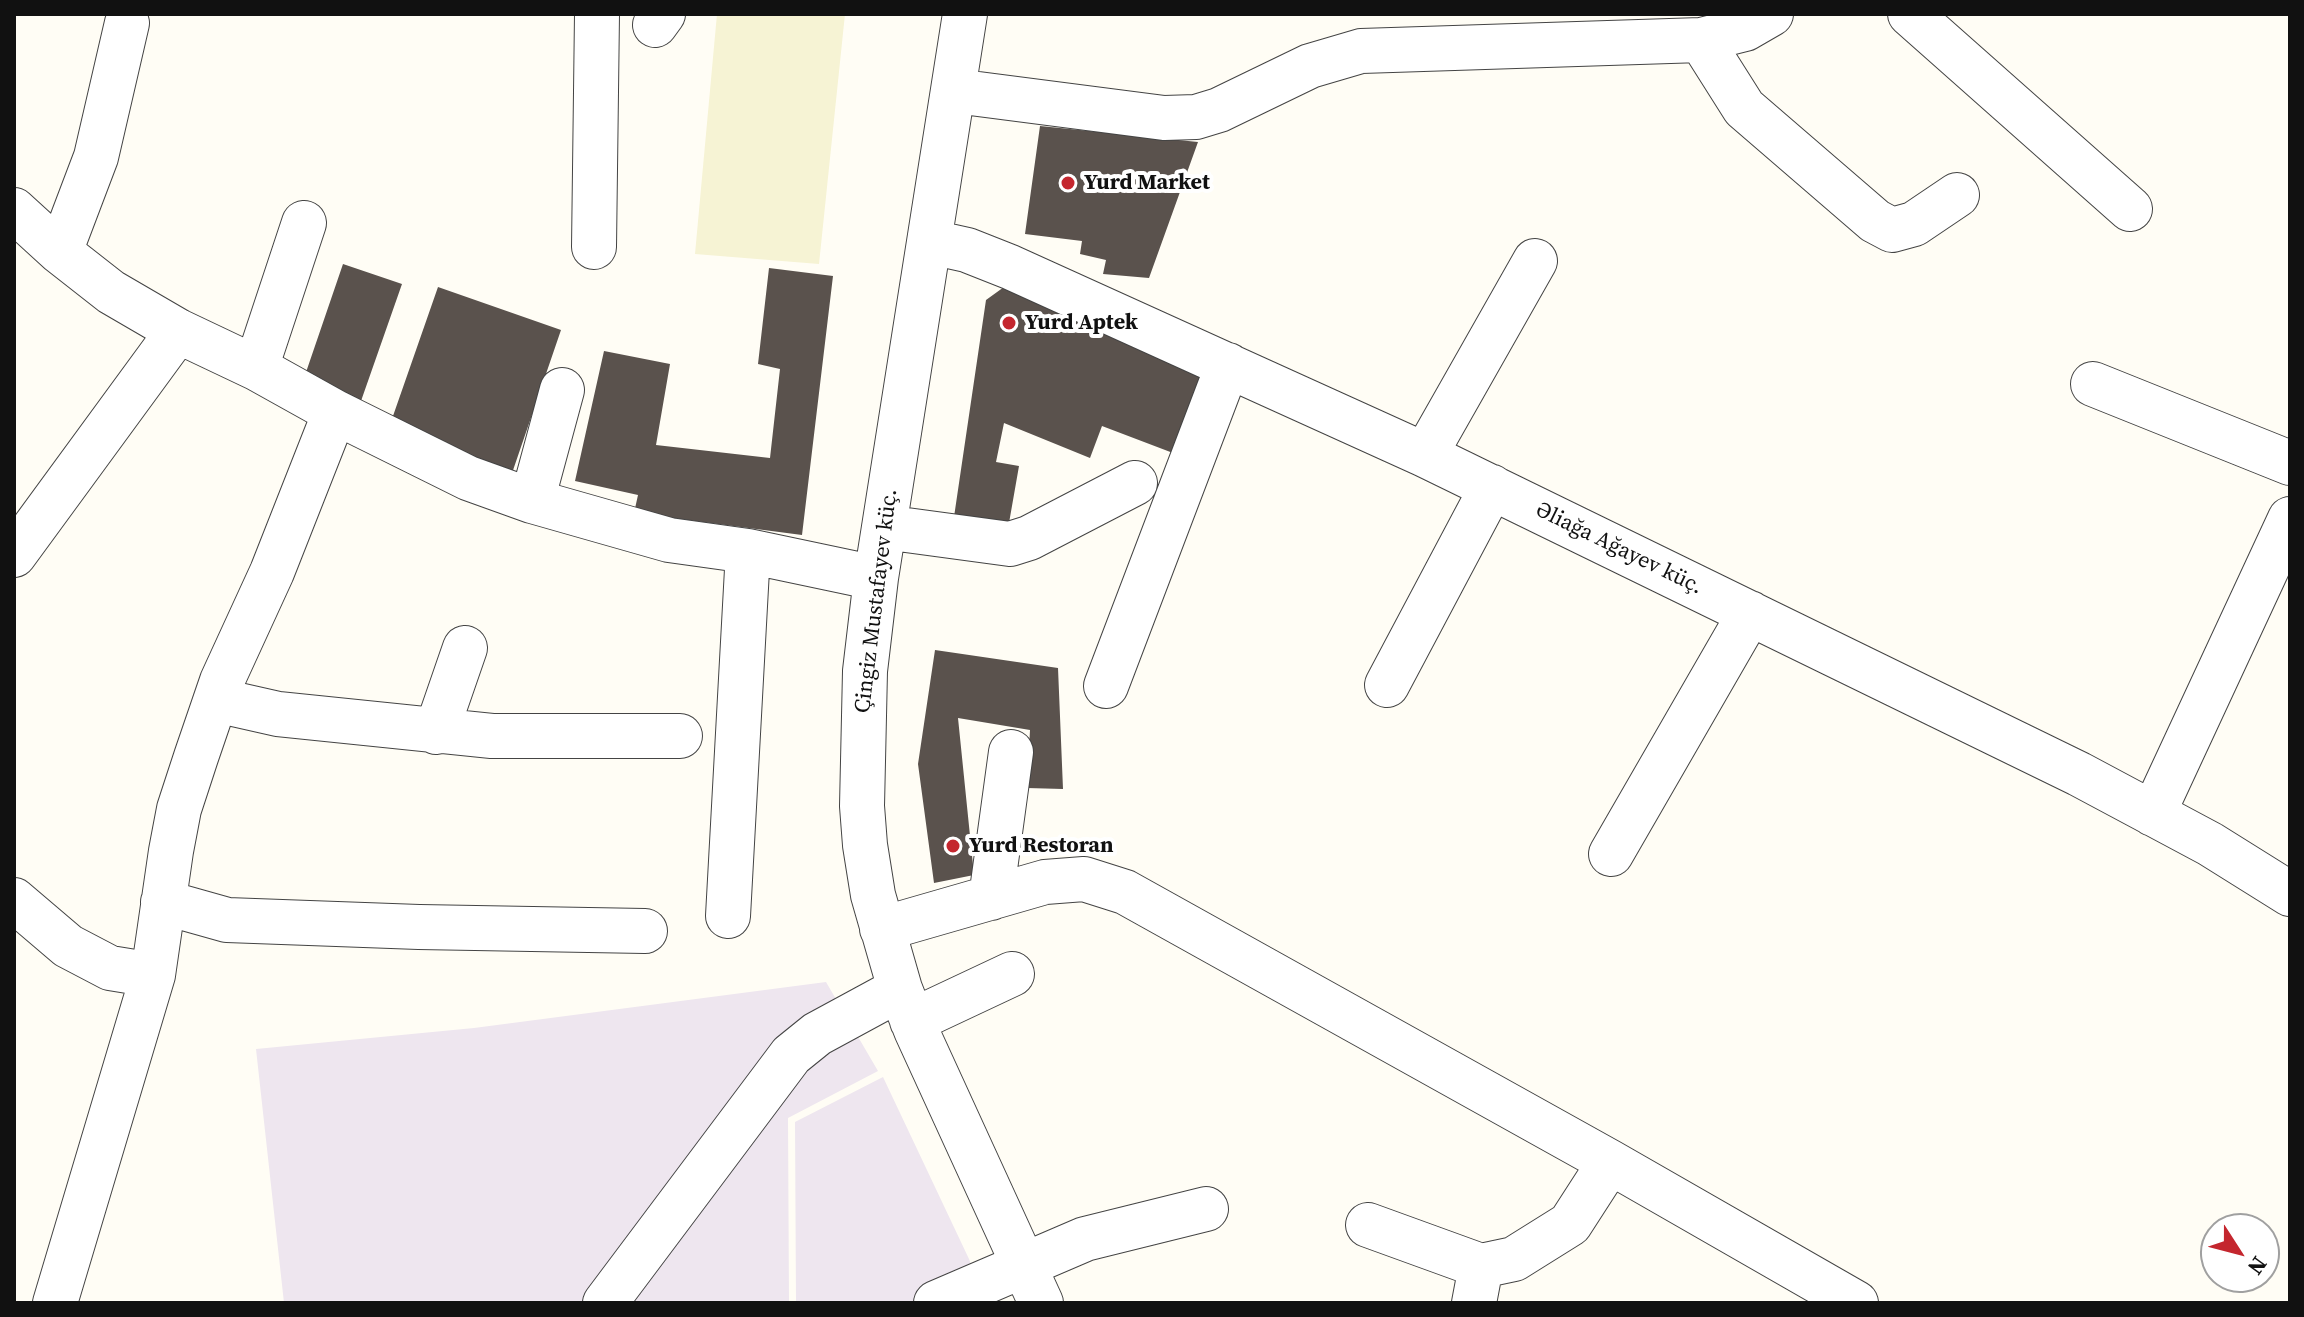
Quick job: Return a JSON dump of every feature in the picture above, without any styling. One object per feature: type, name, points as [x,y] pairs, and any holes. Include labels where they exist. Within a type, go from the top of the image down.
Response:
[{"type":"street","points":[[594,247],[597,14]]},
{"type":"street","name":"Çingiz Mustafayev küç.","points":[[965,14],[876,578],[865,671],[862,806],[873,895],[906,1005],[1032,1284]]},
{"type":"street","points":[[955,91],[1164,118],[1196,117],[1219,110],[1310,66],[1361,51],[1701,40],[1745,29],[1771,14]]},
{"type":"street","points":[[1910,14],[2130,209]]},
{"type":"street","points":[[60,252],[96,157],[127,23]]},
{"type":"street","points":[[1701,40],[1744,108],[1875,221],[1892,230],[1914,224],[1957,195]]},
{"type":"street","points":[[14,210],[111,292],[178,331],[468,478],[532,501],[669,540],[748,551],[876,578]]},
{"type":"street","points":[[256,368],[304,223]]},
{"type":"street","name":"Əliağa Ağayev küç.","points":[[931,242],[967,250],[1010,267],[1492,487],[2079,774],[2210,844],[2290,894]]},
{"type":"street","points":[[1425,455],[1535,261]]},
{"type":"street","points":[[14,555],[178,331]]},
{"type":"street","points":[[1106,686],[1228,365]]},
{"type":"street","points":[[2093,384],[2290,463]]},
{"type":"street","points":[[532,501],[562,390]]},
{"type":"street","points":[[55,1303],[153,975],[179,809],[216,700],[272,572],[335,412]]},
{"type":"street","points":[[884,527],[1010,544],[1029,538],[1135,483]]},
{"type":"street","points":[[1387,685],[1492,487]]},
{"type":"street","points":[[2153,814],[2290,519]]},
{"type":"street","points":[[728,916],[748,551]]},
{"type":"street","points":[[1611,854],[1750,613]]},
{"type":"street","points":[[436,732],[465,648]]},
{"type":"street","points":[[216,700],[278,714],[436,732],[492,736],[680,736]]},
{"type":"street","points":[[991,898],[1011,752]]},
{"type":"street","points":[[882,929],[1045,882],[1084,879],[1125,892],[1856,1303]]},
{"type":"street","points":[[14,900],[68,946],[110,968],[153,975]]},
{"type":"street","points":[[163,902],[227,920],[645,931]]},
{"type":"street","points":[[605,1303],[791,1055],[817,1034],[1012,974]]},
{"type":"street","points":[[1368,1225],[1478,1284],[1570,1224],[1610,1162]]},
{"type":"street","points":[[936,1303],[1032,1284],[1085,1239],[1206,1209]]},
{"type":"shaded area","points":[[717,14],[845,14],[819,264],[695,254]]},
{"type":"shaded area","points":[[826,982],[878,1071],[788,1118],[789,1303],[284,1303],[256,1049],[474,1028]]},
{"type":"shaded area","points":[[883,1077],[969,1259],[986,1303],[796,1303],[795,1122]]},
{"type":"building","points":[[1040,126],[1198,142],[1149,278],[1103,274],[1106,260],[1080,254],[1082,241],[1025,234]]},
{"type":"building","points":[[343,264],[402,284],[361,401],[303,381]]},
{"type":"building","points":[[769,268],[833,276],[802,535],[634,513],[638,495],[575,481],[604,351],[670,364],[656,445],[770,458],[780,369],[758,364]]},
{"type":"building","points":[[438,287],[561,330],[510,479],[386,436]]},
{"type":"building","points":[[1004,287],[1201,376],[1173,453],[1102,426],[1090,458],[1004,423],[996,462],[1019,466],[1009,523],[954,517],[986,300]]},
{"type":"building","points":[[935,650],[1058,668],[1063,789],[1027,788],[1030,730],[958,718],[974,875],[934,883],[918,764]]},
{"type":"place","name":"Yurd Market","points":[[1068,183]]},
{"type":"place","name":"Yurd Aptek","points":[[1009,323]]},
{"type":"place","name":"Yurd Restoran","points":[[953,846]]}]
